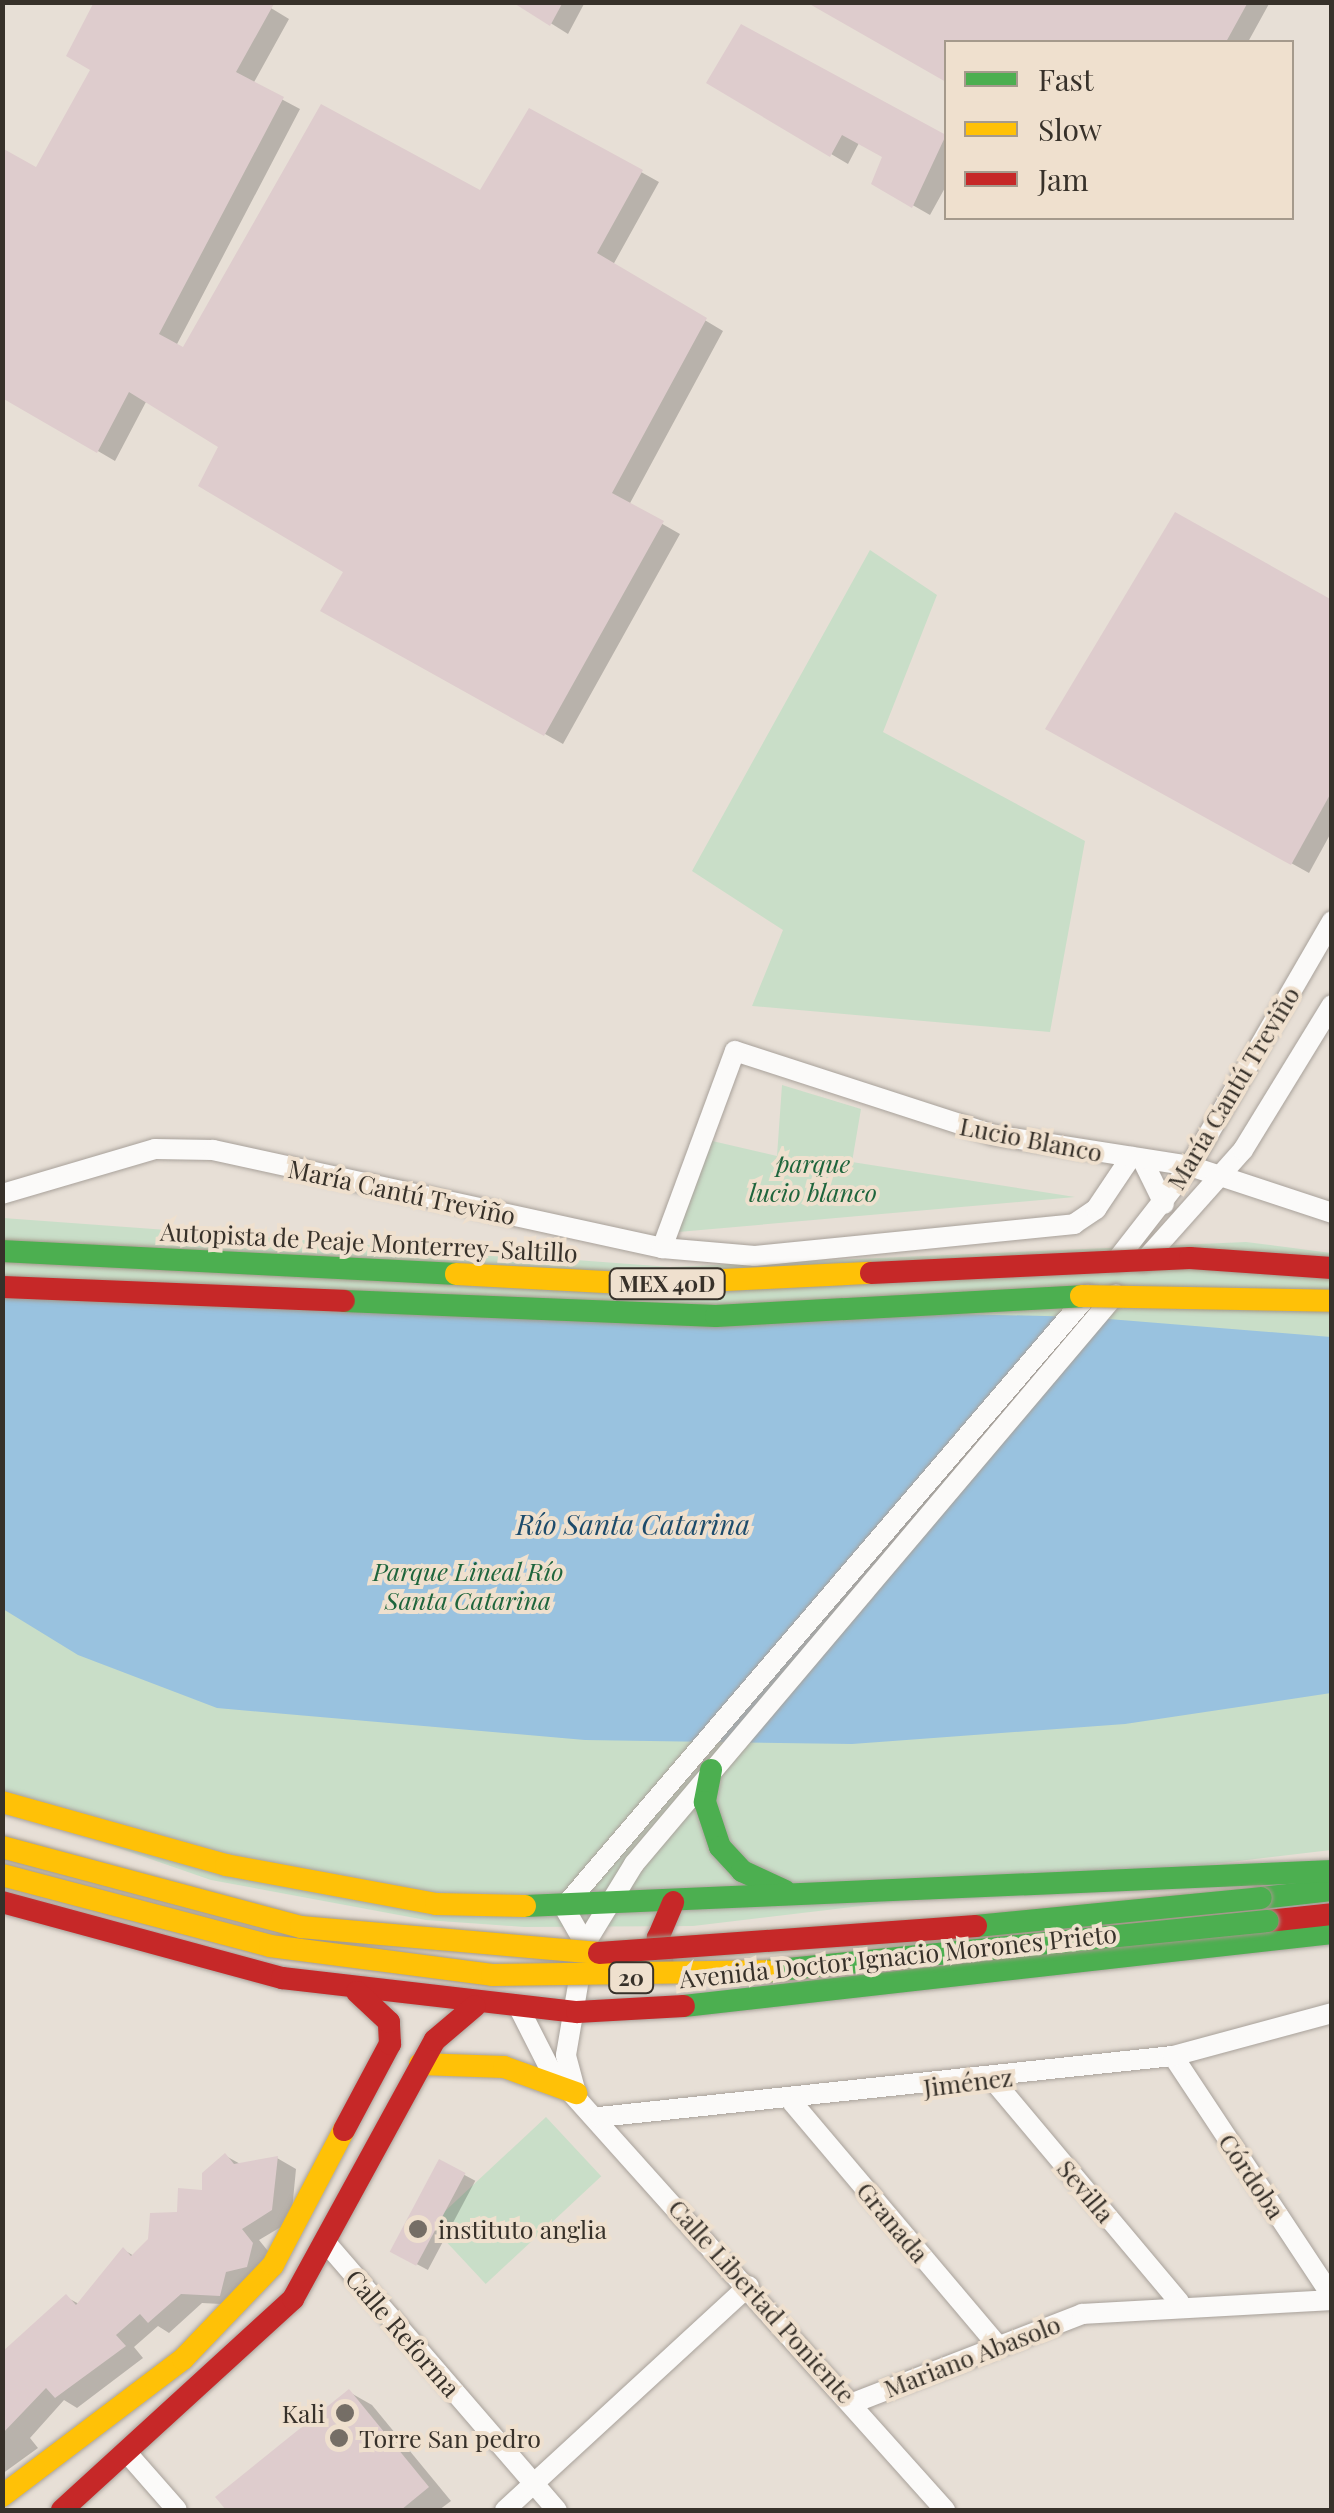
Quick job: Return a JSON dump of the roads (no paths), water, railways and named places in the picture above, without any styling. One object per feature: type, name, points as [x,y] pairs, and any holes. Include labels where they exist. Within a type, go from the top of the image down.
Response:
[{"type":"main road","name":"Autopista de Peaje Monterrey-Saltillo","points":[[2,1251],[642,1284],[1190,1258],[1332,1268]]},
{"type":"main road","name":"MEX 40D","points":[[2,1287],[716,1316],[1156,1292],[1332,1301]]},
{"type":"main road","points":[[716,1763],[708,1818],[730,1860],[755,1880],[806,1896]]},
{"type":"main road","points":[[2,1802],[226,1865],[367,1897],[564,1907],[1332,1871]]},
{"type":"main road","name":"Avenida Doctor Ignacio Morones Prieto","points":[[2,1846],[301,1927],[568,1954],[726,1951],[1332,1890]]},
{"type":"main road","points":[[190,1959],[241,1942],[258,1916],[252,1884],[226,1865]]},
{"type":"main road","name":"Avenida Doctor Ignacio Morones Prieto","points":[[2,1874],[270,1946],[511,1976],[731,1975],[1332,1914]]},
{"type":"main road","points":[[2,2496],[183,2359],[272,2266],[390,2044],[389,2022],[352,1988],[325,1940],[338,1914],[367,1897]]},
{"type":"main road","name":"Avenida Doctor Ignacio Morones Prieto","points":[[2,1902],[190,1959],[475,2006],[577,2012],[701,2008],[1332,1933]]},
{"type":"main road","points":[[674,1902],[659,1958],[701,2008]]},
{"type":"main road","points":[[62,2510],[254,2343],[328,2245],[420,2064],[475,2006]]},
{"type":"main road","points":[[420,2064],[504,2067],[576,2094]]},
{"type":"street","name":"María Cantú Treviño","points":[[585,1944],[607,1905],[716,1763],[1157,1230],[1164,1204],[1190,1166],[1332,920]]},
{"type":"street","name":"María Cantú Treviño","points":[[564,1907],[1157,1230],[1220,1173],[1332,1006]]},
{"type":"street","name":"Lucio Blanco","points":[[662,1248],[735,1051],[977,1131],[1190,1166],[1332,1213]]},
{"type":"street","name":"María Cantú Treviño","points":[[2,1194],[155,1149],[213,1150],[662,1248],[756,1256],[1017,1226],[1079,1210],[1130,1158],[1164,1204]]},
{"type":"street","points":[[564,1907],[585,1944],[577,2012],[566,2055],[576,2094]]},
{"type":"street","name":"Calle Libertad Poniente","points":[[519,2008],[545,2063],[599,2117],[854,2403],[937,2508]]},
{"type":"street","name":"Jiménez","points":[[599,2117],[792,2102],[1173,2056],[1330,2015]]},
{"type":"street","name":"Córdoba","points":[[1173,2056],[1332,2298]]},
{"type":"street","name":"Sevilla","points":[[994,2080],[1180,2302]]},
{"type":"street","name":"Granada","points":[[792,2102],[994,2342]]},
{"type":"street","name":"Calle Reforma","points":[[328,2245],[557,2510]]},
{"type":"street","points":[[505,2510],[749,2286]]},
{"type":"street","name":"Mariano Abasolo","points":[[854,2403],[994,2342],[1082,2314],[1180,2302],[1332,2298]]},
{"type":"street","points":[[128,2454],[177,2510]]},
{"type":"water","name":"Río Santa Catarina","points":[[2,1277],[124,1294],[1084,1317],[1331,1337],[1331,1693],[1125,1724],[852,1744],[585,1740],[217,1708],[78,1655],[3,1609]]},
{"type":"place","name":"instituto anglia","points":[[418,2229]]},
{"type":"place","name":"Kali","points":[[345,2413]]},
{"type":"place","name":"Torre San pedro","points":[[339,2438]]},
{"type":"park label","name":"parque lucio blanco","points":[[813,1178]]},
{"type":"park label","name":"Parque Lineal Río Santa Catarina","points":[[468,1586]]}]
